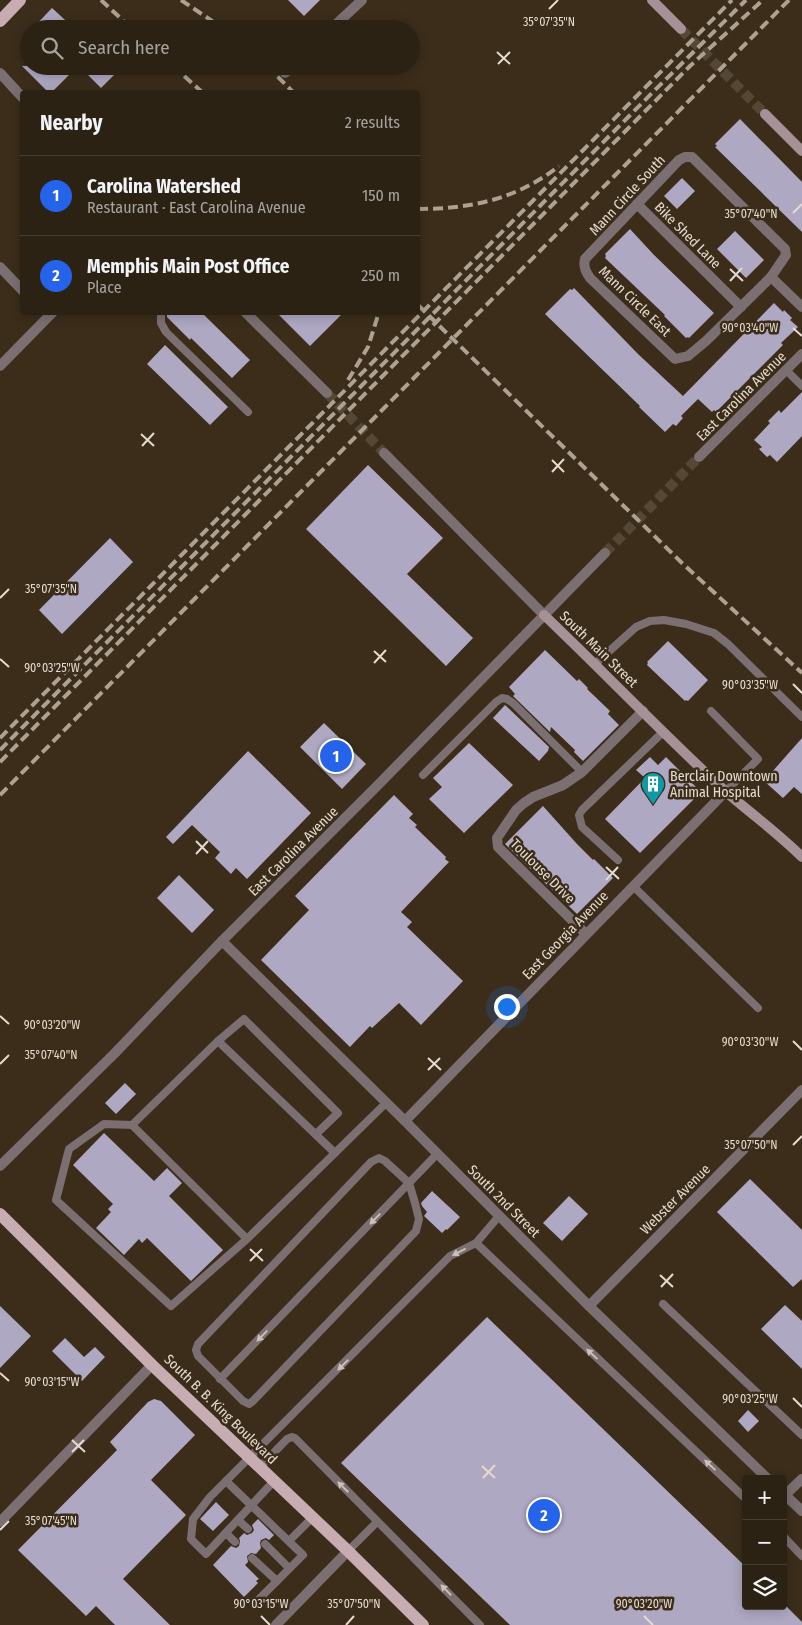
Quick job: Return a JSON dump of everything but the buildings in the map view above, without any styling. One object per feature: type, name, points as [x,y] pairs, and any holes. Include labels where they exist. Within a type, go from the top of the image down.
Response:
[{"type":"main road","points":[[0,21],[20,0]]},
{"type":"main road","points":[[652,0],[681,29]]},
{"type":"main road","points":[[765,114],[802,151]]},
{"type":"main road","name":"South Main Street","points":[[544,615],[663,732],[726,791],[802,857]]},
{"type":"main road","name":"South B. B. King Boulevard","points":[[0,1214],[152,1365],[313,1517],[423,1625]]},
{"type":"street","points":[[341,20],[362,0]]},
{"type":"street","points":[[0,74],[20,96]]},
{"type":"street","name":"Mann Circle South","points":[[586,259],[679,160],[685,157],[692,157],[785,248],[786,255],[771,277]]},
{"type":"street","name":"Bike Shed Lane","points":[[637,204],[741,307]]},
{"type":"street","name":"Mann Circle East","points":[[586,259],[584,268],[590,278],[676,359],[688,356],[741,307]]},
{"type":"street","points":[[0,267],[20,288]]},
{"type":"street","points":[[741,307],[771,277],[802,307]]},
{"type":"street","points":[[0,366],[48,315]]},
{"type":"street","points":[[248,315],[326,393]]},
{"type":"street","name":"East Carolina Avenue","points":[[699,457],[786,370],[800,359]]},
{"type":"street","name":"South Main Street","points":[[384,453],[544,615]]},
{"type":"street","name":"East Carolina Avenue","points":[[0,1166],[115,1053],[222,941],[371,792],[604,553]]},
{"type":"street","name":"Toulouse Drive","points":[[586,934],[498,848],[497,838],[516,810],[524,803],[533,796],[563,785],[582,772],[643,711]]},
{"type":"street","name":"East Georgia Avenue","points":[[405,1121],[726,791]]},
{"type":"street","name":"South 2nd Street","points":[[222,941],[589,1306],[764,1475]]},
{"type":"street","name":"Webster Avenue","points":[[589,1306],[802,1090]]},
{"type":"street","points":[[0,1522],[152,1365]]},
{"type":"street","points":[[787,1492],[802,1479]]},
{"type":"street","points":[[787,1497],[802,1511]]},
{"type":"street","points":[[276,1625],[348,1551]]},
{"type":"lane","points":[[161,315],[166,332],[248,412]]},
{"type":"lane","points":[[786,370],[802,386]]},
{"type":"lane","points":[[595,664],[636,627],[650,621],[664,620],[686,624],[714,633],[728,644],[802,717]]},
{"type":"lane","points":[[423,775],[502,698],[513,703],[582,772]]},
{"type":"lane","points":[[711,711],[758,759],[726,791]]},
{"type":"lane","points":[[618,860],[582,826],[579,815],[663,732]]},
{"type":"lane","points":[[633,886],[758,1008]]},
{"type":"lane","points":[[132,1125],[218,1041],[244,1019],[338,1113],[316,1134]]},
{"type":"lane","points":[[218,1041],[335,1153]]},
{"type":"lane","points":[[247,1239],[132,1125],[104,1124],[69,1149],[56,1200],[171,1306],[247,1239],[386,1103]]},
{"type":"lane","points":[[220,1379],[437,1154]]},
{"type":"lane","points":[[379,1158],[385,1161],[409,1184],[419,1219],[416,1231],[249,1404],[220,1379],[198,1356],[196,1350],[198,1344],[371,1162],[379,1158]]},
{"type":"lane","points":[[274,1481],[206,1554],[191,1539],[193,1518],[210,1497],[450,1256],[476,1243],[499,1216]]},
{"type":"lane","points":[[476,1243],[742,1495]]},
{"type":"lane","points":[[663,1304],[802,1435]]},
{"type":"lane","points":[[260,1467],[287,1439],[295,1438],[480,1625]]},
{"type":"lane","points":[[226,1481],[303,1555],[259,1599]]},
{"type":"lane","points":[[289,1541],[313,1517]]},
{"type":"lane","points":[[238,1520],[248,1529]]},
{"type":"lane","points":[[348,1551],[378,1522]]},
{"type":"lane","points":[[226,1533],[235,1542]]},
{"type":"lane","points":[[787,1540],[802,1556]]},
{"type":"lane","points":[[265,1544],[289,1568]]},
{"type":"lane","points":[[252,1558],[277,1581]]},
{"type":"tunnel","points":[[681,29],[765,114]]},
{"type":"tunnel","points":[[327,393],[384,453]]},
{"type":"tunnel","points":[[605,553],[699,457]]},
{"type":"railway","points":[[101,0],[122,20]]},
{"type":"railway","points":[[181,0],[211,20]]},
{"type":"railway","points":[[420,315],[732,0]]},
{"type":"railway","points":[[0,750],[746,0]]},
{"type":"railway","points":[[0,762],[690,66],[763,0]]},
{"type":"railway","points":[[0,795],[789,0]]},
{"type":"railway","points":[[183,75],[200,90]]},
{"type":"railway","points":[[276,75],[291,90]]},
{"type":"railway","points":[[420,209],[456,207],[493,200],[527,187],[559,166]]},
{"type":"railway","points":[[420,307],[682,563],[802,673]]},
{"type":"railway","points":[[348,380],[368,347],[378,315]]},
{"type":"railway","points":[[0,738],[420,315]]},
{"type":"place","name":"Carolina Watershed","points":[[336,756]]},
{"type":"place","name":"Berclair Downtown Animal Hospital","points":[[653,805]]},
{"type":"place","name":"Memphis Main Post Office","points":[[544,1515]]}]
